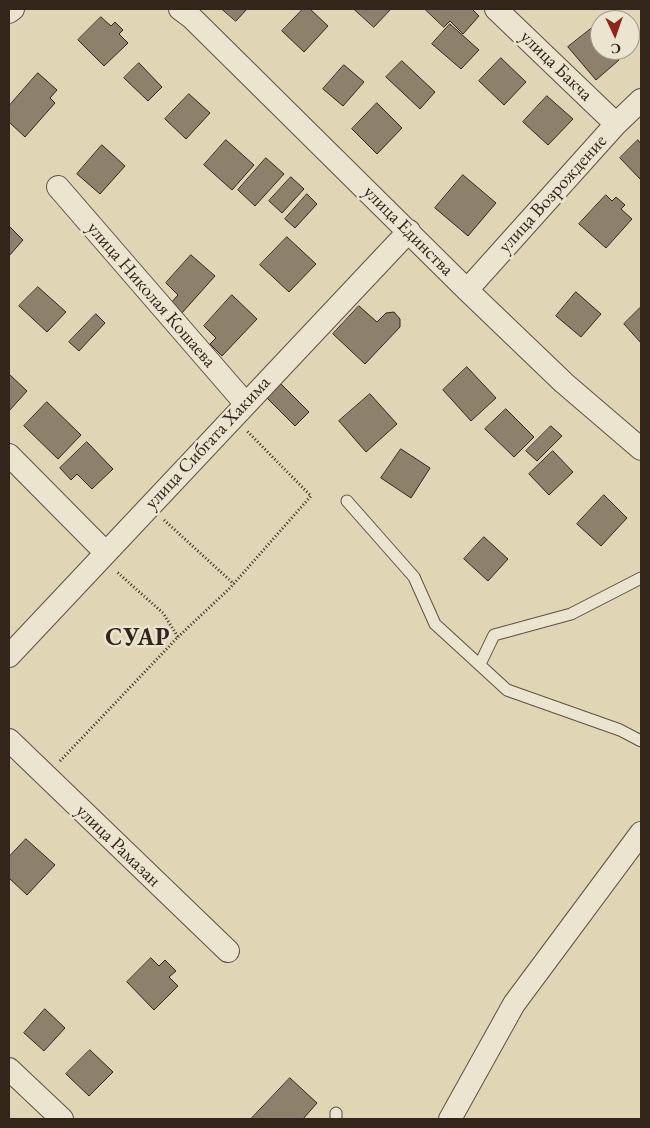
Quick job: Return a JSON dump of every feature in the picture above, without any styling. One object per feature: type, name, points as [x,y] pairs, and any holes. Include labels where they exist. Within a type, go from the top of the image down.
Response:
[{"type":"street","points":[[9,12],[13,9]]},
{"type":"street","name":"улица Единства","points":[[180,9],[564,383],[640,446]]},
{"type":"street","name":"улица Бакча","points":[[496,9],[616,124]]},
{"type":"street","name":"улица Возрождение","points":[[467,290],[616,124],[641,100]]},
{"type":"street","name":"улица Николая Кошаева","points":[[58,187],[239,410]]},
{"type":"street","name":"улица Сибгата Хакима","points":[[9,656],[100,557],[409,231]]},
{"type":"street","points":[[9,455],[100,557]]},
{"type":"street","name":"улица Рамазан","points":[[9,740],[228,951]]},
{"type":"street","points":[[450,1119],[514,1004],[641,833]]},
{"type":"street","points":[[9,1069],[62,1119]]},
{"type":"lane","points":[[347,501],[414,578],[435,624],[507,690],[620,730],[641,741]]},
{"type":"lane","points":[[480,664],[494,635],[571,614],[641,578]]},
{"type":"path","points":[[46,776],[178,637],[234,584],[311,496],[239,410]]},
{"type":"path","points":[[162,518],[234,584]]},
{"type":"path","points":[[100,557],[122,574],[163,613],[178,637]]},
{"type":"building","points":[[222,9],[247,9],[236,21]]},
{"type":"building","points":[[303,9],[310,9],[328,26],[304,52],[282,31]]},
{"type":"building","points":[[354,9],[391,9],[374,27]]},
{"type":"building","points":[[425,9],[472,9],[479,16],[463,34],[450,21],[444,27]]},
{"type":"building","points":[[101,17],[111,26],[115,22],[123,30],[119,34],[128,43],[104,66],[78,40]]},
{"type":"building","points":[[450,24],[479,50],[461,69],[432,44]]},
{"type":"building","points":[[590,30],[590,60],[619,60],[596,80],[568,47]]},
{"type":"building","points":[[501,58],[526,82],[504,105],[479,81]]},
{"type":"building","points":[[402,61],[435,92],[420,109],[386,77]]},
{"type":"building","points":[[139,63],[162,87],[148,101],[124,78]]},
{"type":"building","points":[[344,65],[364,82],[343,106],[323,89]]},
{"type":"building","points":[[38,73],[57,90],[50,98],[55,103],[25,137],[9,122],[9,106]]},
{"type":"building","points":[[189,94],[210,113],[186,139],[165,119]]},
{"type":"building","points":[[547,96],[573,119],[548,145],[523,122]]},
{"type":"building","points":[[377,103],[402,128],[377,154],[352,129]]},
{"type":"building","points":[[226,140],[254,165],[232,190],[204,165]]},
{"type":"building","points":[[638,140],[641,144],[641,180],[620,158]]},
{"type":"building","points":[[102,145],[125,166],[100,194],[77,174]]},
{"type":"building","points":[[266,158],[284,174],[255,206],[238,190]]},
{"type":"building","points":[[463,175],[496,203],[468,236],[435,208]]},
{"type":"building","points":[[291,177],[304,189],[282,213],[269,201]]},
{"type":"building","points":[[307,194],[317,204],[295,228],[285,219]]},
{"type":"building","points":[[606,195],[612,201],[616,197],[625,205],[621,209],[632,219],[606,248],[579,224]]},
{"type":"building","points":[[9,226],[23,240],[9,256]]},
{"type":"building","points":[[287,237],[316,264],[289,292],[260,265]]},
{"type":"building","points":[[191,255],[215,276],[181,314],[170,304],[178,295],[166,283]]},
{"type":"building","points":[[38,287],[66,312],[47,332],[19,306]]},
{"type":"building","points":[[576,292],[601,314],[581,337],[556,316]]},
{"type":"building","points":[[232,295],[257,319],[222,356],[210,344],[216,338],[204,326]]},
{"type":"building","points":[[359,306],[377,322],[386,313],[394,312],[400,319],[400,327],[365,364],[333,334]]},
{"type":"building","points":[[641,307],[641,343],[624,324]]},
{"type":"building","points":[[96,314],[105,323],[79,351],[69,342]]},
{"type":"building","points":[[467,367],[496,398],[471,421],[443,390]]},
{"type":"building","points":[[9,374],[27,391],[9,411]]},
{"type":"building","points":[[278,381],[309,412],[295,426],[264,395]]},
{"type":"building","points":[[370,394],[397,424],[366,452],[339,421]]},
{"type":"building","points":[[47,402],[81,435],[58,459],[24,426]]},
{"type":"building","points":[[506,409],[534,437],[514,457],[485,429]]},
{"type":"building","points":[[551,426],[562,436],[537,461],[526,451]]},
{"type":"building","points":[[87,442],[113,469],[92,489],[77,474],[71,480],[60,468]]},
{"type":"building","points":[[401,449],[430,468],[411,498],[381,478]]},
{"type":"building","points":[[553,451],[573,472],[549,495],[529,474]]},
{"type":"building","points":[[604,495],[627,518],[601,546],[577,524]]},
{"type":"building","points":[[484,537],[508,559],[488,581],[464,559]]},
{"type":"building","points":[[26,839],[55,865],[27,895],[9,878],[9,857]]},
{"type":"building","points":[[151,958],[159,966],[165,960],[176,971],[169,977],[178,986],[154,1010],[127,982]]},
{"type":"building","points":[[45,1009],[65,1028],[44,1051],[24,1033]]},
{"type":"building","points":[[90,1050],[113,1072],[89,1096],[66,1074]]},
{"type":"building","points":[[290,1078],[317,1103],[303,1119],[251,1119]]},
{"type":"district","name":"СУАР","points":[[138,638]]}]
